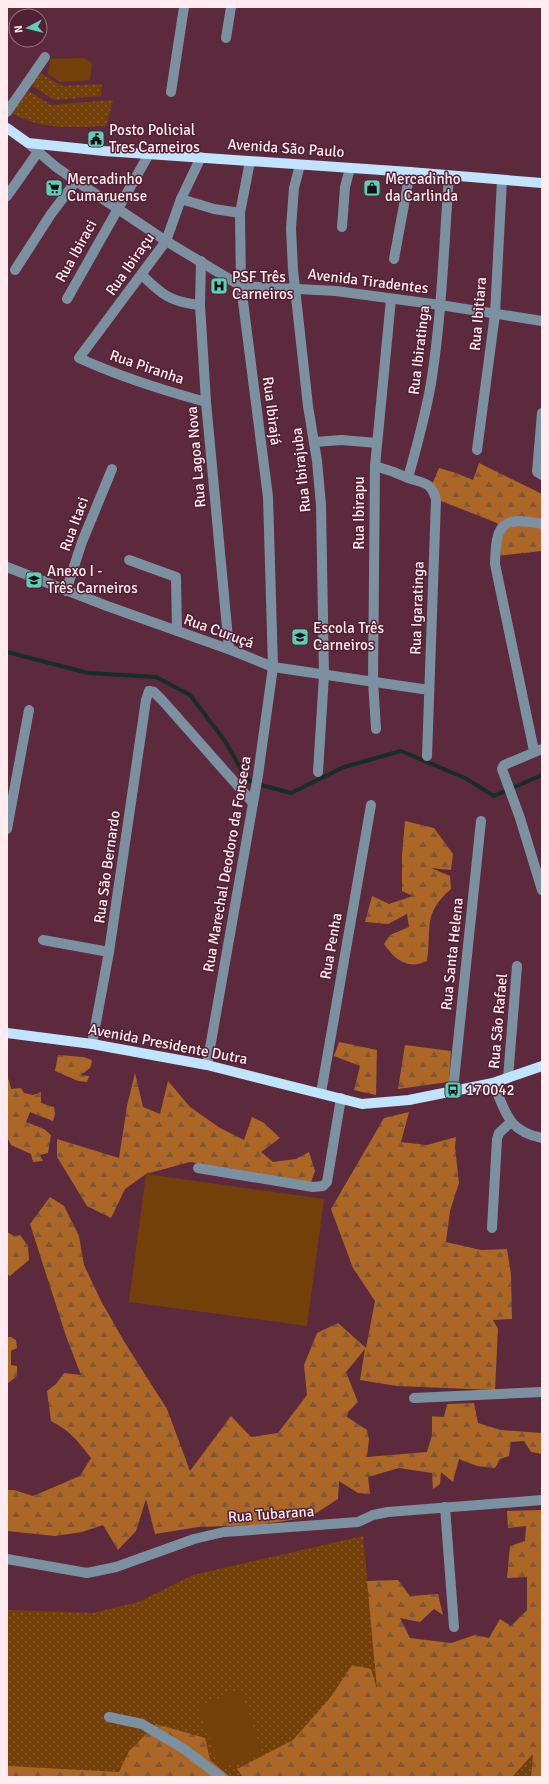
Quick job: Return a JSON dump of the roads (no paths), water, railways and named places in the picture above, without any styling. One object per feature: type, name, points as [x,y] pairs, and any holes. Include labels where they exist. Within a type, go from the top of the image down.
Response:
[{"type":"main road","points":[[7,128],[28,143]]},
{"type":"main road","name":"Avenida São Paulo","points":[[28,143],[149,154],[410,172],[542,183]]},
{"type":"main road","name":"Avenida Presidente Dutra","points":[[7,1033],[92,1044],[207,1065],[362,1104],[408,1100],[493,1083],[542,1066]]},
{"type":"street","points":[[171,92],[184,7]]},
{"type":"street","points":[[226,38],[231,7]]},
{"type":"street","points":[[7,112],[45,57]]},
{"type":"street","points":[[28,143],[76,181],[166,241],[240,286]]},
{"type":"street","points":[[7,196],[38,152]]},
{"type":"street","name":"Rua Ibiraci","points":[[67,299],[117,208],[149,154]]},
{"type":"street","name":"Rua Ibiraçu","points":[[79,358],[166,241],[181,198],[200,157]]},
{"type":"street","name":"Rua Ibirajá","points":[[250,161],[240,213],[240,286],[268,497],[273,667]]},
{"type":"street","name":"Rua Ibirajuba","points":[[300,165],[294,188],[291,228],[293,270],[321,505],[324,675],[318,772]]},
{"type":"street","points":[[342,227],[345,187],[350,168]]},
{"type":"street","points":[[394,259],[410,172]]},
{"type":"street","name":"Rua Ibiratinga","points":[[408,478],[424,422],[432,377],[440,305],[449,176]]},
{"type":"street","name":"Rua Ibitiara","points":[[477,450],[495,314],[502,180]]},
{"type":"street","points":[[15,270],[51,214],[76,181]]},
{"type":"street","points":[[181,198],[214,209],[240,213]]},
{"type":"street","name":"Rua Lagoa Nova","points":[[201,261],[200,305],[206,402],[229,649]]},
{"type":"street","points":[[142,275],[157,291],[173,300],[200,305]]},
{"type":"street","name":"Avenida Tiradentes","points":[[240,286],[295,288],[391,299],[542,321]]},
{"type":"street","name":"Rua Ibirapu","points":[[376,729],[373,682],[375,466],[391,299]]},
{"type":"street","name":"Rua Piranha","points":[[79,358],[136,382],[206,402]]},
{"type":"street","points":[[540,473],[542,413]]},
{"type":"street","points":[[314,442],[342,440],[377,443]]},
{"type":"street","name":"Rua Igaratinga","points":[[375,466],[401,473],[408,478],[429,486],[434,493],[436,500],[426,756]]},
{"type":"street","name":"Rua Itaci","points":[[66,590],[82,542],[112,469]]},
{"type":"street","points":[[542,524],[517,522],[506,523],[499,530],[496,541],[495,564],[538,750],[503,766],[502,769],[513,796],[542,890]]},
{"type":"street","points":[[129,560],[175,576],[177,631]]},
{"type":"street","name":"Rua Curuçá","points":[[7,567],[229,649],[273,667],[429,690]]},
{"type":"street","name":"Rua Marechal Deodoro da Fonseca","points":[[207,1065],[256,790],[273,667]]},
{"type":"street","name":"Rua São Bernardo","points":[[92,1044],[110,952],[147,693],[152,691],[162,700],[253,803]]},
{"type":"street","points":[[7,829],[30,710]]},
{"type":"street","name":"Rua Penha","points":[[321,1093],[371,805]]},
{"type":"street","name":"Rua Santa Helena","points":[[453,1090],[481,821]]},
{"type":"street","points":[[43,940],[110,952]]},
{"type":"street","name":"Rua São Rafael","points":[[508,1078],[517,966]]},
{"type":"street","points":[[493,1083],[510,1123],[526,1134],[542,1138]]},
{"type":"street","points":[[198,1168],[313,1187],[323,1186],[327,1182],[341,1098]]},
{"type":"street","points":[[492,1228],[497,1139],[499,1133],[510,1123]]},
{"type":"street","points":[[414,1398],[542,1392]]},
{"type":"street","name":"Rua Tubarana","points":[[7,1559],[87,1572],[116,1568],[194,1539],[224,1532],[358,1522],[378,1513],[542,1500]]},
{"type":"street","points":[[445,1507],[454,1627]]},
{"type":"street","points":[[109,1717],[142,1724],[184,1749],[221,1777]]},
{"type":"waterway","points":[[7,652],[88,673],[156,677],[190,695],[225,741],[246,778],[252,782]]},
{"type":"waterway","points":[[261,785],[291,793],[344,767],[401,751],[465,778],[494,796],[542,775]]},
{"type":"place","name":"Posto Policial Tres Carneiros","points":[[96,139]]},
{"type":"place","name":"Mercadinho Cumaruense","points":[[54,188]]},
{"type":"place","name":"Mercadinho da Carlinda","points":[[372,188]]},
{"type":"place","name":"PSF Três Carneiros","points":[[219,286]]},
{"type":"place","name":"Anexo I - Três Carneiros","points":[[34,580]]},
{"type":"place","name":"Escola Três Carneiros","points":[[300,637]]},
{"type":"place","name":"170042","points":[[453,1090]]}]
